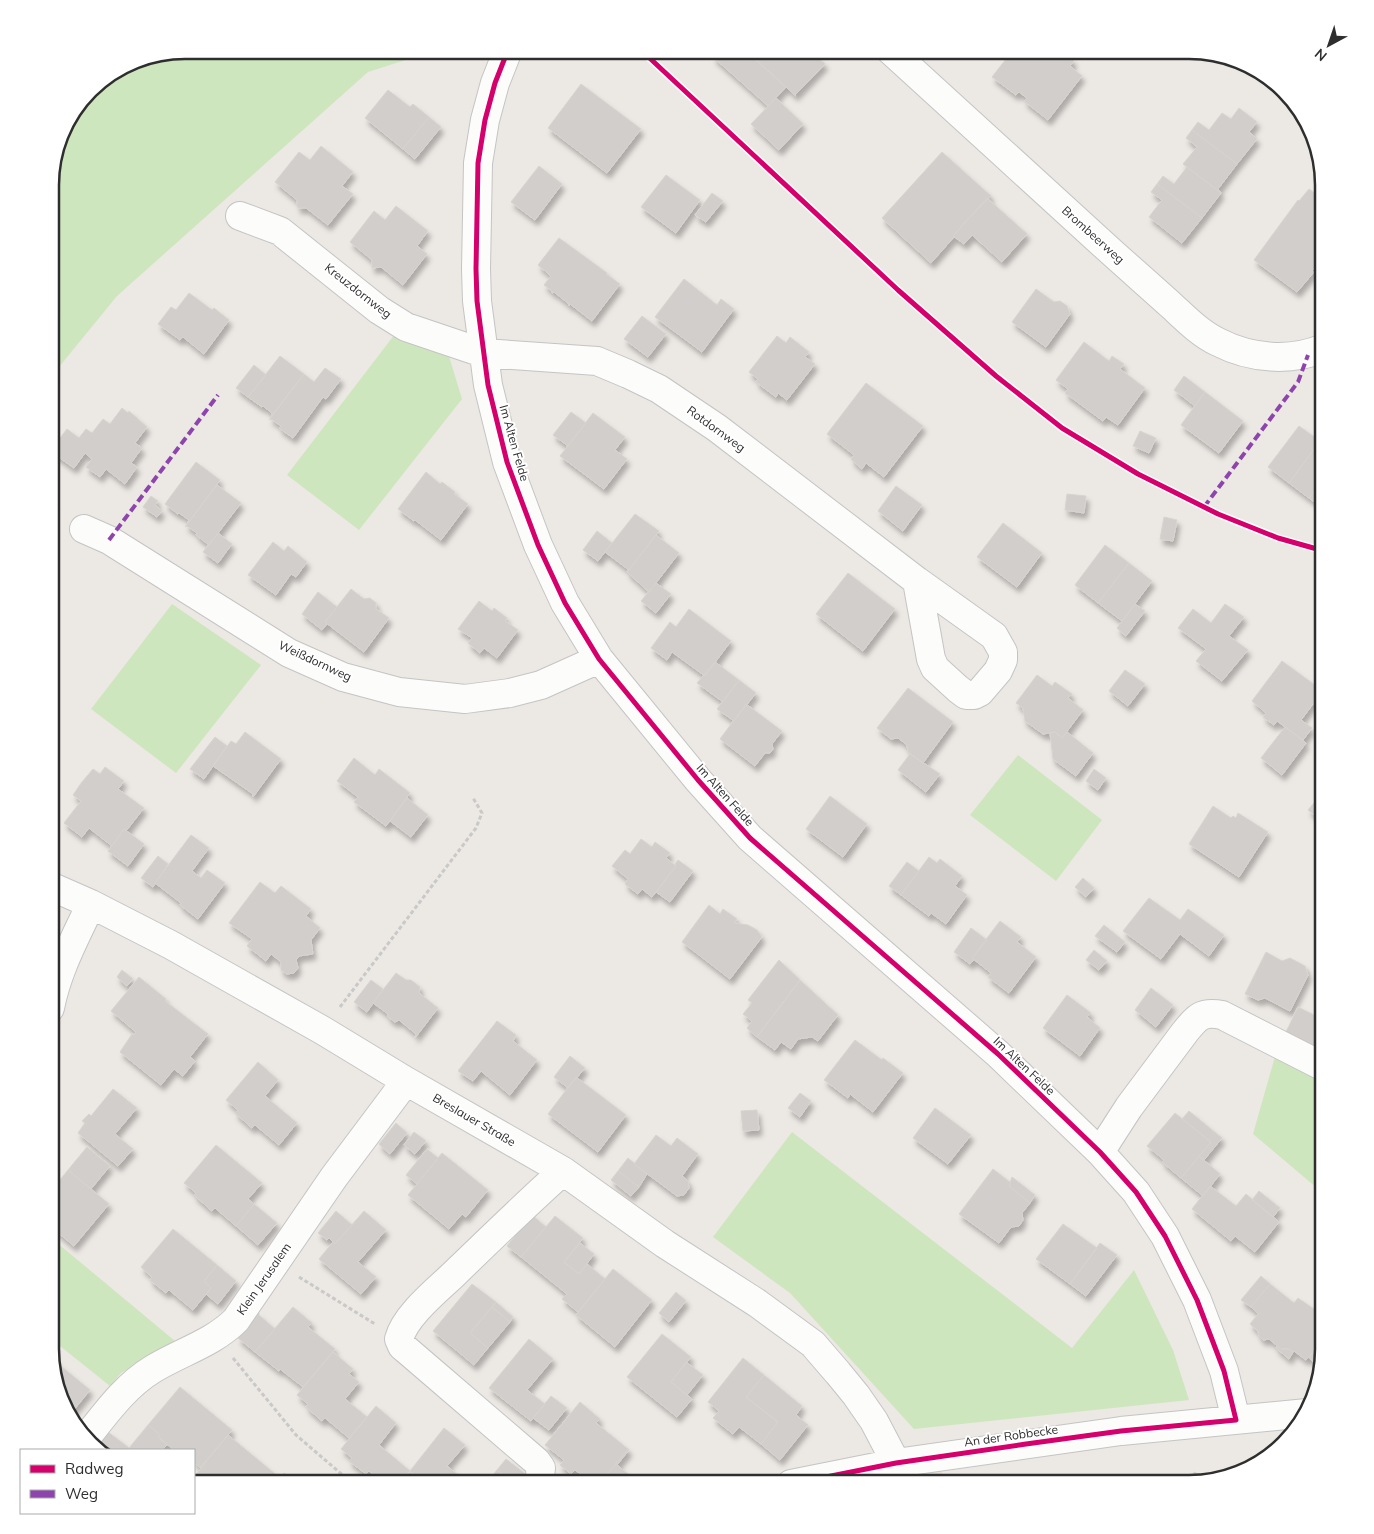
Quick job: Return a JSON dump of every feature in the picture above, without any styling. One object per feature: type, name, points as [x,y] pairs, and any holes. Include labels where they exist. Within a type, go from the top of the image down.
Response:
[{"type":"street","name":"Im Alten Felde","points":[[504,59],[495,83],[485,120],[478,163],[476,269],[483,352],[488,385],[507,462],[538,545],[565,603],[599,660],[698,780],[750,838],[998,1054],[1100,1152],[1136,1192],[1179,1261],[1210,1332],[1224,1371],[1236,1420]]},
{"type":"street","name":"Brombeerweg","points":[[900,59],[1196,327],[1217,342],[1260,356],[1280,358],[1308,355],[1315,352]]},
{"type":"street","name":"Kreuzdornweg","points":[[240,216],[280,231],[379,310],[406,326],[483,352]]},
{"type":"street","name":"Rotdornweg","points":[[483,352],[596,361],[659,389],[717,428],[917,582]]},
{"type":"street","name":"Weißdornweg","points":[[84,529],[109,540],[289,652],[343,677],[399,692],[465,699],[510,693],[541,685],[599,660]]},
{"type":"street","name":"Breslauer Straße","points":[[59,890],[91,904],[179,950],[322,1030],[406,1081],[563,1171],[665,1244],[758,1304],[812,1344],[856,1395],[874,1421],[896,1463]]},
{"type":"street","points":[[59,975],[91,904]]},
{"type":"street","points":[[1100,1152],[1129,1107],[1194,1020],[1202,1015],[1211,1013],[1222,1015],[1315,1062]]},
{"type":"street","name":"Klein Jerusalem","points":[[91,1432],[116,1400],[142,1376],[183,1352],[216,1337],[236,1320],[334,1177],[406,1081]]},
{"type":"street","points":[[540,1475],[541,1468],[536,1461],[402,1346],[399,1339],[400,1334],[414,1314],[487,1241],[563,1171]]},
{"type":"street","name":"An der Robbecke","points":[[836,1475],[896,1463],[1121,1431],[1297,1414]]},
{"type":"path","points":[[322,1030],[476,828],[482,813],[473,798]]},
{"type":"path","points":[[275,1262],[399,1339]]},
{"type":"path","points":[[216,1337],[296,1435],[342,1475]]},
{"type":"shaded area","points":[[941,1468],[943,1475],[914,1475]]},
{"type":"green space","points":[[409,59],[368,72],[117,296],[59,367],[60,168],[68,136],[80,115],[90,102],[108,85],[144,65],[168,60]]},
{"type":"green space","points":[[395,334],[448,353],[462,399],[359,530],[287,475]]},
{"type":"green space","points":[[172,604],[261,665],[176,773],[91,709]]},
{"type":"green space","points":[[1018,755],[1102,820],[1056,881],[970,815]]},
{"type":"green space","points":[[1276,1053],[1315,1072],[1315,1186],[1253,1134]]},
{"type":"green space","points":[[792,1132],[1072,1348],[1134,1270],[1173,1350],[1189,1400],[914,1429],[790,1293],[713,1237]]},
{"type":"green space","points":[[59,1244],[175,1341],[121,1373],[110,1386],[59,1345]]},
{"type":"building","points":[[715,59],[755,59],[786,87],[768,106]]},
{"type":"building","points":[[755,59],[819,59],[825,64],[796,96]]},
{"type":"building","points":[[1006,59],[1071,59],[1074,61],[1070,66],[1082,76],[1048,120],[1024,101],[1027,98],[1019,92],[1016,95],[992,77]]},
{"type":"building","points":[[581,84],[641,129],[607,173],[548,128]]},
{"type":"building","points":[[388,90],[410,107],[413,104],[429,117],[403,149],[365,118]]},
{"type":"building","points":[[776,98],[803,124],[779,150],[751,124]]},
{"type":"building","points":[[1239,108],[1257,122],[1249,132],[1257,139],[1237,164],[1192,130],[1198,122],[1209,130],[1222,113],[1231,119]]},
{"type":"building","points":[[429,117],[441,127],[415,159],[403,149]]},
{"type":"building","points":[[1192,130],[1237,164],[1218,189],[1221,193],[1183,164],[1197,147],[1186,138]]},
{"type":"building","points":[[321,146],[353,172],[342,186],[353,194],[328,225],[306,208],[298,208],[297,200],[275,182],[299,152],[310,160]]},
{"type":"building","points":[[942,152],[991,196],[967,220],[931,263],[882,218]]},
{"type":"building","points":[[539,166],[562,184],[535,220],[511,202]]},
{"type":"building","points":[[1187,167],[1221,193],[1202,218],[1157,184],[1163,176],[1174,184]]},
{"type":"building","points":[[666,175],[700,200],[676,233],[641,207]]},
{"type":"building","points":[[1157,184],[1202,218],[1182,243],[1149,217],[1162,200],[1151,192]]},
{"type":"building","points":[[1309,189],[1315,193],[1315,267],[1312,271],[1314,272],[1297,292],[1254,260]]},
{"type":"building","points":[[712,193],[723,201],[706,222],[695,215]]},
{"type":"building","points":[[987,198],[1027,234],[1002,262],[972,235],[964,244],[953,236]]},
{"type":"building","points":[[396,206],[428,231],[417,246],[427,254],[403,285],[381,267],[372,268],[372,260],[350,242],[374,211],[385,220]]},
{"type":"building","points":[[559,238],[620,284],[592,321],[570,304],[569,306],[569,304],[554,292],[552,293],[544,285],[551,276],[538,265]]},
{"type":"building","points":[[684,279],[717,305],[721,299],[734,309],[702,352],[655,317]]},
{"type":"building","points":[[1036,289],[1054,302],[1060,301],[1067,306],[1070,314],[1046,347],[1012,322]]},
{"type":"building","points":[[189,293],[212,310],[214,308],[229,320],[204,354],[183,337],[180,340],[158,324],[171,307],[176,310]]},
{"type":"building","points":[[642,316],[666,334],[648,357],[624,339]]},
{"type":"building","points":[[777,336],[786,343],[790,337],[809,352],[805,357],[815,364],[787,400],[778,393],[776,397],[756,382],[758,379],[749,372]]},
{"type":"building","points":[[1084,342],[1109,361],[1112,356],[1124,364],[1120,369],[1145,388],[1118,425],[1106,417],[1103,421],[1065,393],[1068,389],[1056,380]]},
{"type":"building","points":[[280,356],[304,374],[272,415],[263,406],[248,397]]},
{"type":"building","points":[[254,365],[266,375],[248,397],[236,388]]},
{"type":"building","points":[[325,368],[341,379],[326,399],[323,397],[293,438],[279,428],[281,426],[271,419],[269,420],[304,374],[314,382]]},
{"type":"building","points":[[1184,376],[1205,392],[1195,406],[1174,390]]},
{"type":"building","points":[[866,383],[923,426],[884,477],[866,463],[862,469],[851,459],[854,455],[827,434]]},
{"type":"building","points":[[1205,392],[1243,421],[1219,453],[1181,425]]},
{"type":"building","points":[[122,408],[128,413],[129,411],[147,427],[135,443],[142,448],[131,463],[137,467],[125,484],[106,469],[100,477],[86,467],[92,459],[85,453],[74,468],[59,457],[59,439],[67,429],[79,438],[86,429],[92,433],[103,419],[110,424]]},
{"type":"building","points":[[571,412],[586,423],[568,446],[553,435]]},
{"type":"building","points":[[593,413],[625,437],[615,450],[627,459],[604,489],[560,456]]},
{"type":"building","points":[[1299,426],[1315,437],[1315,448],[1289,483],[1268,467]]},
{"type":"building","points":[[1140,431],[1156,438],[1149,453],[1133,446]]},
{"type":"building","points":[[1315,448],[1315,490],[1309,498],[1289,483]]},
{"type":"building","points":[[196,462],[220,480],[189,522],[187,522],[189,520],[165,504]]},
{"type":"building","points":[[426,472],[440,484],[442,482],[468,504],[441,540],[398,509]]},
{"type":"building","points":[[217,485],[241,503],[209,545],[196,535],[197,533],[187,526],[185,527]]},
{"type":"building","points":[[896,486],[922,505],[903,531],[878,511]]},
{"type":"building","points":[[1315,490],[1315,502],[1309,498]]},
{"type":"building","points":[[1067,494],[1086,496],[1084,513],[1065,510]]},
{"type":"building","points":[[151,496],[158,501],[155,505],[162,511],[157,517],[143,507]]},
{"type":"building","points":[[635,514],[659,531],[629,570],[605,552]]},
{"type":"building","points":[[1164,517],[1177,520],[1173,541],[1160,539]]},
{"type":"building","points":[[1003,523],[1042,553],[1017,587],[977,557]]},
{"type":"building","points":[[597,531],[612,543],[598,561],[583,550]]},
{"type":"building","points":[[218,533],[232,544],[218,563],[203,552]]},
{"type":"building","points":[[656,535],[679,553],[649,592],[627,572]]},
{"type":"building","points":[[273,542],[284,551],[288,546],[307,562],[296,577],[291,574],[276,595],[248,575]]},
{"type":"building","points":[[1105,545],[1129,563],[1098,603],[1075,585]]},
{"type":"building","points":[[1129,563],[1152,581],[1122,621],[1098,603]]},
{"type":"building","points":[[848,573],[895,609],[863,651],[816,614]]},
{"type":"building","points":[[656,583],[671,594],[656,613],[641,601]]},
{"type":"building","points":[[351,589],[364,599],[370,598],[376,603],[376,609],[389,618],[364,652],[325,622]]},
{"type":"building","points":[[318,592],[337,607],[325,622],[327,624],[322,630],[302,614]]},
{"type":"building","points":[[479,601],[492,611],[494,608],[507,618],[505,621],[518,630],[497,658],[484,648],[480,653],[468,643],[472,638],[458,629]]},
{"type":"building","points":[[1135,604],[1145,611],[1126,636],[1117,628]]},
{"type":"building","points":[[1225,604],[1244,617],[1229,636],[1248,650],[1222,681],[1196,661],[1206,649],[1178,628],[1193,609],[1211,623]]},
{"type":"building","points":[[689,609],[731,641],[705,676],[672,652],[667,660],[651,648],[670,622],[676,627]]},
{"type":"building","points":[[1282,661],[1315,685],[1315,702],[1301,720],[1312,728],[1303,740],[1277,721],[1274,725],[1263,717],[1266,713],[1252,701]]},
{"type":"building","points":[[715,662],[739,680],[723,702],[697,683]]},
{"type":"building","points":[[1125,670],[1145,684],[1128,706],[1109,691]]},
{"type":"building","points":[[1037,675],[1052,686],[1055,682],[1072,694],[1068,698],[1083,710],[1062,738],[1055,732],[1043,734],[1025,721],[1023,708],[1016,703]]},
{"type":"building","points":[[739,680],[756,693],[734,721],[717,709]]},
{"type":"building","points":[[908,688],[953,722],[923,763],[908,752],[907,745],[898,738],[891,739],[877,728]]},
{"type":"building","points":[[746,704],[782,731],[772,744],[773,749],[770,753],[765,753],[755,766],[720,739]]},
{"type":"building","points":[[1285,727],[1306,743],[1282,775],[1261,758]]},
{"type":"building","points":[[245,732],[281,759],[253,797],[253,794],[213,766],[231,741],[236,744]]},
{"type":"building","points":[[1055,732],[1062,738],[1067,732],[1093,753],[1076,776],[1053,759],[1050,733]]},
{"type":"building","points":[[215,737],[227,746],[204,779],[190,769]]},
{"type":"building","points":[[910,754],[940,774],[926,792],[898,770]]},
{"type":"building","points":[[354,758],[375,775],[379,769],[410,793],[386,826],[354,802],[358,797],[337,781]]},
{"type":"building","points":[[105,767],[124,781],[118,789],[144,808],[126,831],[124,829],[112,846],[89,828],[82,837],[64,823],[81,801],[73,795],[82,782],[93,769],[100,774]]},
{"type":"building","points":[[1094,769],[1106,778],[1098,790],[1086,781]]},
{"type":"building","points":[[830,796],[867,824],[843,857],[806,829]]},
{"type":"building","points":[[407,798],[428,815],[411,837],[390,821]]},
{"type":"building","points":[[1315,802],[1315,816],[1308,810]]},
{"type":"building","points":[[1213,806],[1231,818],[1233,816],[1236,818],[1238,813],[1268,832],[1239,877],[1189,844]]},
{"type":"building","points":[[124,829],[144,844],[128,866],[108,851]]},
{"type":"building","points":[[191,835],[209,848],[192,871],[201,878],[207,870],[225,883],[198,919],[155,883]]},
{"type":"building","points":[[641,839],[652,847],[655,842],[670,853],[666,858],[676,866],[652,897],[642,889],[638,894],[625,884],[628,879],[612,866],[625,850],[630,854]]},
{"type":"building","points":[[158,856],[168,864],[153,887],[141,878]]},
{"type":"building","points":[[929,857],[937,863],[940,859],[962,876],[955,886],[967,895],[946,924],[931,913],[929,916],[901,895]]},
{"type":"building","points":[[678,860],[693,871],[670,902],[656,892],[676,866],[675,864]]},
{"type":"building","points":[[907,862],[919,871],[901,895],[889,886]]},
{"type":"building","points":[[1083,878],[1094,888],[1086,897],[1075,887]]},
{"type":"building","points":[[260,882],[275,893],[281,886],[311,909],[306,916],[320,928],[311,940],[313,954],[299,956],[296,960],[298,968],[294,973],[287,974],[281,970],[281,962],[271,954],[266,961],[247,946],[252,939],[229,923]]},
{"type":"building","points":[[1149,898],[1180,920],[1188,909],[1224,935],[1209,956],[1180,934],[1161,959],[1123,931]]},
{"type":"building","points":[[709,905],[720,914],[723,909],[737,919],[734,923],[748,925],[757,930],[762,937],[730,979],[682,942]]},
{"type":"building","points":[[1000,921],[1021,937],[1017,942],[1036,957],[1009,993],[988,977],[991,973],[972,958]]},
{"type":"building","points":[[1104,925],[1125,942],[1117,952],[1095,936]]},
{"type":"building","points":[[971,928],[987,940],[972,958],[974,960],[970,964],[954,952]]},
{"type":"building","points":[[1094,950],[1107,961],[1099,970],[1086,960]]},
{"type":"building","points":[[1266,952],[1282,961],[1290,958],[1305,966],[1308,975],[1290,1011],[1265,998],[1258,1000],[1245,994]]},
{"type":"building","points":[[779,960],[800,980],[757,1037],[747,1028],[752,1021],[743,1014],[752,1003],[748,1000]]},
{"type":"building","points":[[122,970],[133,979],[127,986],[117,977]]},
{"type":"building","points":[[396,973],[406,980],[411,980],[420,987],[419,993],[438,1008],[415,1038],[416,1034],[399,1020],[395,1022],[388,1017],[388,1014],[373,1003]]},
{"type":"building","points":[[139,977],[166,999],[165,1001],[208,1034],[190,1057],[195,1061],[183,1076],[174,1069],[161,1085],[120,1052],[132,1034],[134,1035],[136,1032],[111,1011]]},
{"type":"building","points":[[371,980],[383,989],[367,1012],[354,1002]]},
{"type":"building","points":[[800,980],[838,1015],[818,1041],[812,1037],[798,1039],[791,1049],[781,1042],[775,1050],[757,1037]]},
{"type":"building","points":[[1151,988],[1173,1005],[1156,1027],[1135,1010]]},
{"type":"building","points":[[1067,995],[1091,1013],[1087,1017],[1100,1028],[1080,1056],[1043,1028]]},
{"type":"building","points":[[1298,1007],[1315,1016],[1315,1046],[1286,1032]]},
{"type":"building","points":[[497,1021],[516,1035],[513,1041],[537,1060],[510,1095],[481,1071],[473,1081],[458,1071]]},
{"type":"building","points":[[855,1040],[903,1073],[873,1112],[850,1094],[848,1098],[824,1080]]},
{"type":"building","points":[[570,1056],[585,1068],[568,1088],[554,1077]]},
{"type":"building","points":[[258,1062],[278,1080],[265,1096],[297,1123],[279,1145],[255,1125],[252,1128],[235,1113],[238,1110],[226,1100]]},
{"type":"building","points":[[576,1077],[626,1115],[598,1152],[548,1114]]},
{"type":"building","points":[[113,1089],[137,1108],[115,1134],[133,1149],[118,1166],[78,1133],[85,1123],[82,1121],[89,1114],[91,1116]]},
{"type":"building","points":[[800,1093],[811,1101],[800,1117],[788,1108]]},
{"type":"building","points":[[935,1108],[971,1135],[948,1164],[913,1138]]},
{"type":"building","points":[[757,1110],[759,1130],[743,1131],[741,1111]]},
{"type":"building","points":[[1189,1111],[1222,1138],[1204,1160],[1199,1156],[1211,1142],[1182,1119]]},
{"type":"building","points":[[1175,1113],[1211,1142],[1181,1178],[1147,1146]]},
{"type":"building","points":[[396,1123],[407,1133],[390,1154],[379,1144]]},
{"type":"building","points":[[414,1132],[426,1141],[415,1154],[404,1145]]},
{"type":"building","points":[[656,1135],[671,1146],[677,1138],[698,1154],[682,1176],[688,1181],[689,1188],[684,1195],[677,1196],[634,1164]]},
{"type":"building","points":[[216,1145],[262,1183],[248,1199],[254,1204],[236,1226],[215,1208],[212,1211],[184,1183]]},
{"type":"building","points":[[87,1147],[110,1166],[91,1189],[68,1170]]},
{"type":"building","points":[[427,1149],[438,1158],[417,1184],[406,1175]]},
{"type":"building","points":[[442,1153],[488,1190],[466,1217],[462,1214],[449,1229],[408,1195]]},
{"type":"building","points":[[1199,1156],[1220,1174],[1203,1196],[1181,1178]]},
{"type":"building","points":[[628,1158],[647,1174],[639,1187],[618,1171]]},
{"type":"building","points":[[993,1169],[1011,1183],[1009,1186],[1030,1203],[1022,1213],[1023,1220],[1019,1226],[1011,1227],[999,1243],[959,1214]]},
{"type":"building","points":[[68,1170],[109,1204],[74,1246],[59,1234],[59,1181]]},
{"type":"building","points":[[618,1171],[639,1187],[631,1196],[611,1180]]},
{"type":"building","points":[[1012,1177],[1035,1195],[1030,1203],[1009,1186]]},
{"type":"building","points":[[1210,1186],[1236,1206],[1246,1194],[1279,1222],[1255,1252],[1235,1236],[1231,1241],[1192,1209]]},
{"type":"building","points":[[1259,1191],[1280,1208],[1273,1217],[1252,1200]]},
{"type":"building","points":[[254,1204],[277,1223],[258,1245],[236,1226]]},
{"type":"building","points":[[336,1211],[352,1225],[335,1244],[329,1238],[327,1240],[318,1233]]},
{"type":"building","points":[[364,1211],[386,1230],[358,1262],[376,1277],[361,1294],[319,1259]]},
{"type":"building","points":[[532,1215],[546,1227],[521,1257],[507,1246]]},
{"type":"building","points":[[555,1216],[583,1238],[564,1262],[579,1274],[587,1264],[605,1279],[578,1312],[562,1299],[567,1294],[521,1257]]},
{"type":"building","points":[[1063,1224],[1097,1248],[1070,1284],[1036,1259]]},
{"type":"building","points":[[173,1229],[217,1265],[204,1281],[211,1288],[193,1310],[169,1290],[166,1293],[150,1280],[152,1277],[141,1267]]},
{"type":"building","points":[[580,1243],[594,1254],[579,1274],[564,1262]]},
{"type":"building","points":[[1100,1243],[1117,1255],[1086,1296],[1070,1284]]},
{"type":"building","points":[[217,1265],[236,1281],[218,1304],[206,1294],[211,1288],[204,1281]]},
{"type":"building","points":[[613,1269],[652,1300],[615,1347],[576,1315]]},
{"type":"building","points":[[1261,1276],[1270,1284],[1251,1307],[1241,1300]]},
{"type":"building","points":[[472,1284],[496,1302],[470,1333],[488,1348],[474,1365],[433,1331]]},
{"type":"building","points":[[1270,1284],[1294,1303],[1298,1298],[1315,1310],[1315,1349],[1306,1360],[1294,1351],[1281,1349],[1269,1339],[1263,1340],[1259,1336],[1258,1331],[1250,1324],[1258,1314],[1251,1307]]},
{"type":"building","points":[[676,1292],[686,1301],[669,1322],[659,1313]]},
{"type":"building","points":[[496,1302],[513,1317],[510,1322],[492,1307]]},
{"type":"building","points":[[293,1307],[312,1323],[308,1327],[335,1349],[303,1387],[255,1352]]},
{"type":"building","points":[[492,1307],[510,1322],[488,1348],[470,1333]]},
{"type":"building","points":[[259,1313],[275,1329],[255,1352],[238,1338]]},
{"type":"building","points":[[662,1334],[691,1357],[671,1382],[692,1399],[677,1417],[627,1377]]},
{"type":"building","points":[[529,1339],[553,1359],[527,1390],[545,1404],[531,1421],[489,1388]]},
{"type":"building","points":[[1277,1346],[1293,1352],[1289,1359],[1276,1348]]},
{"type":"building","points":[[1315,1350],[1314,1362],[1309,1358]]},
{"type":"building","points":[[333,1352],[353,1369],[349,1374],[359,1382],[345,1399],[367,1417],[349,1438],[325,1418],[322,1421],[306,1407],[308,1404],[297,1395]]},
{"type":"building","points":[[743,1358],[764,1375],[746,1397],[778,1422],[761,1444],[739,1427],[733,1434],[713,1418],[719,1411],[708,1402]]},
{"type":"building","points":[[686,1362],[703,1375],[687,1395],[671,1382]]},
{"type":"building","points":[[60,1365],[90,1390],[74,1409],[65,1390]]},
{"type":"building","points":[[764,1375],[802,1406],[796,1415],[808,1425],[780,1460],[761,1444],[778,1422],[746,1397]]},
{"type":"building","points":[[180,1387],[232,1430],[200,1468],[195,1463],[195,1449],[173,1449],[158,1437],[160,1435],[148,1425]]},
{"type":"building","points":[[551,1396],[567,1408],[549,1430],[533,1418]]},
{"type":"building","points":[[580,1402],[600,1419],[596,1423],[628,1449],[606,1475],[582,1475],[575,1470],[571,1474],[560,1465],[564,1460],[545,1445]]},
{"type":"building","points":[[376,1406],[396,1423],[379,1445],[410,1471],[407,1475],[374,1475],[369,1471],[366,1474],[349,1461],[352,1458],[341,1449]]},
{"type":"building","points":[[148,1425],[160,1435],[158,1437],[167,1445],[163,1449],[129,1448]]},
{"type":"building","points":[[444,1428],[465,1445],[447,1466],[458,1475],[414,1475],[410,1471]]},
{"type":"building","points":[[108,1432],[131,1449],[108,1449],[100,1442]]},
{"type":"building","points":[[228,1435],[276,1475],[197,1475]]},
{"type":"building","points":[[628,1449],[617,1465],[629,1475],[606,1475]]},
{"type":"building","points":[[506,1459],[527,1475],[503,1475],[497,1470]]},
{"type":"building","points":[[497,1470],[503,1475],[493,1475]]},
{"type":"marked path","points":[[1204,507],[1298,382],[1308,355]]},
{"type":"marked path","points":[[109,540],[218,395]]},
{"type":"cycle path","points":[[504,59],[495,83],[485,120],[478,163],[477,301],[488,385],[507,462],[538,545],[565,603],[599,659],[698,780],[750,838],[998,1054],[1100,1152],[1136,1192],[1165,1236],[1197,1300],[1224,1371],[1236,1420],[1121,1431],[1026,1444],[896,1463],[836,1475]]},
{"type":"cycle path","points":[[651,59],[898,290],[996,376],[1062,428],[1138,474],[1218,514],[1278,538],[1315,548]]}]
